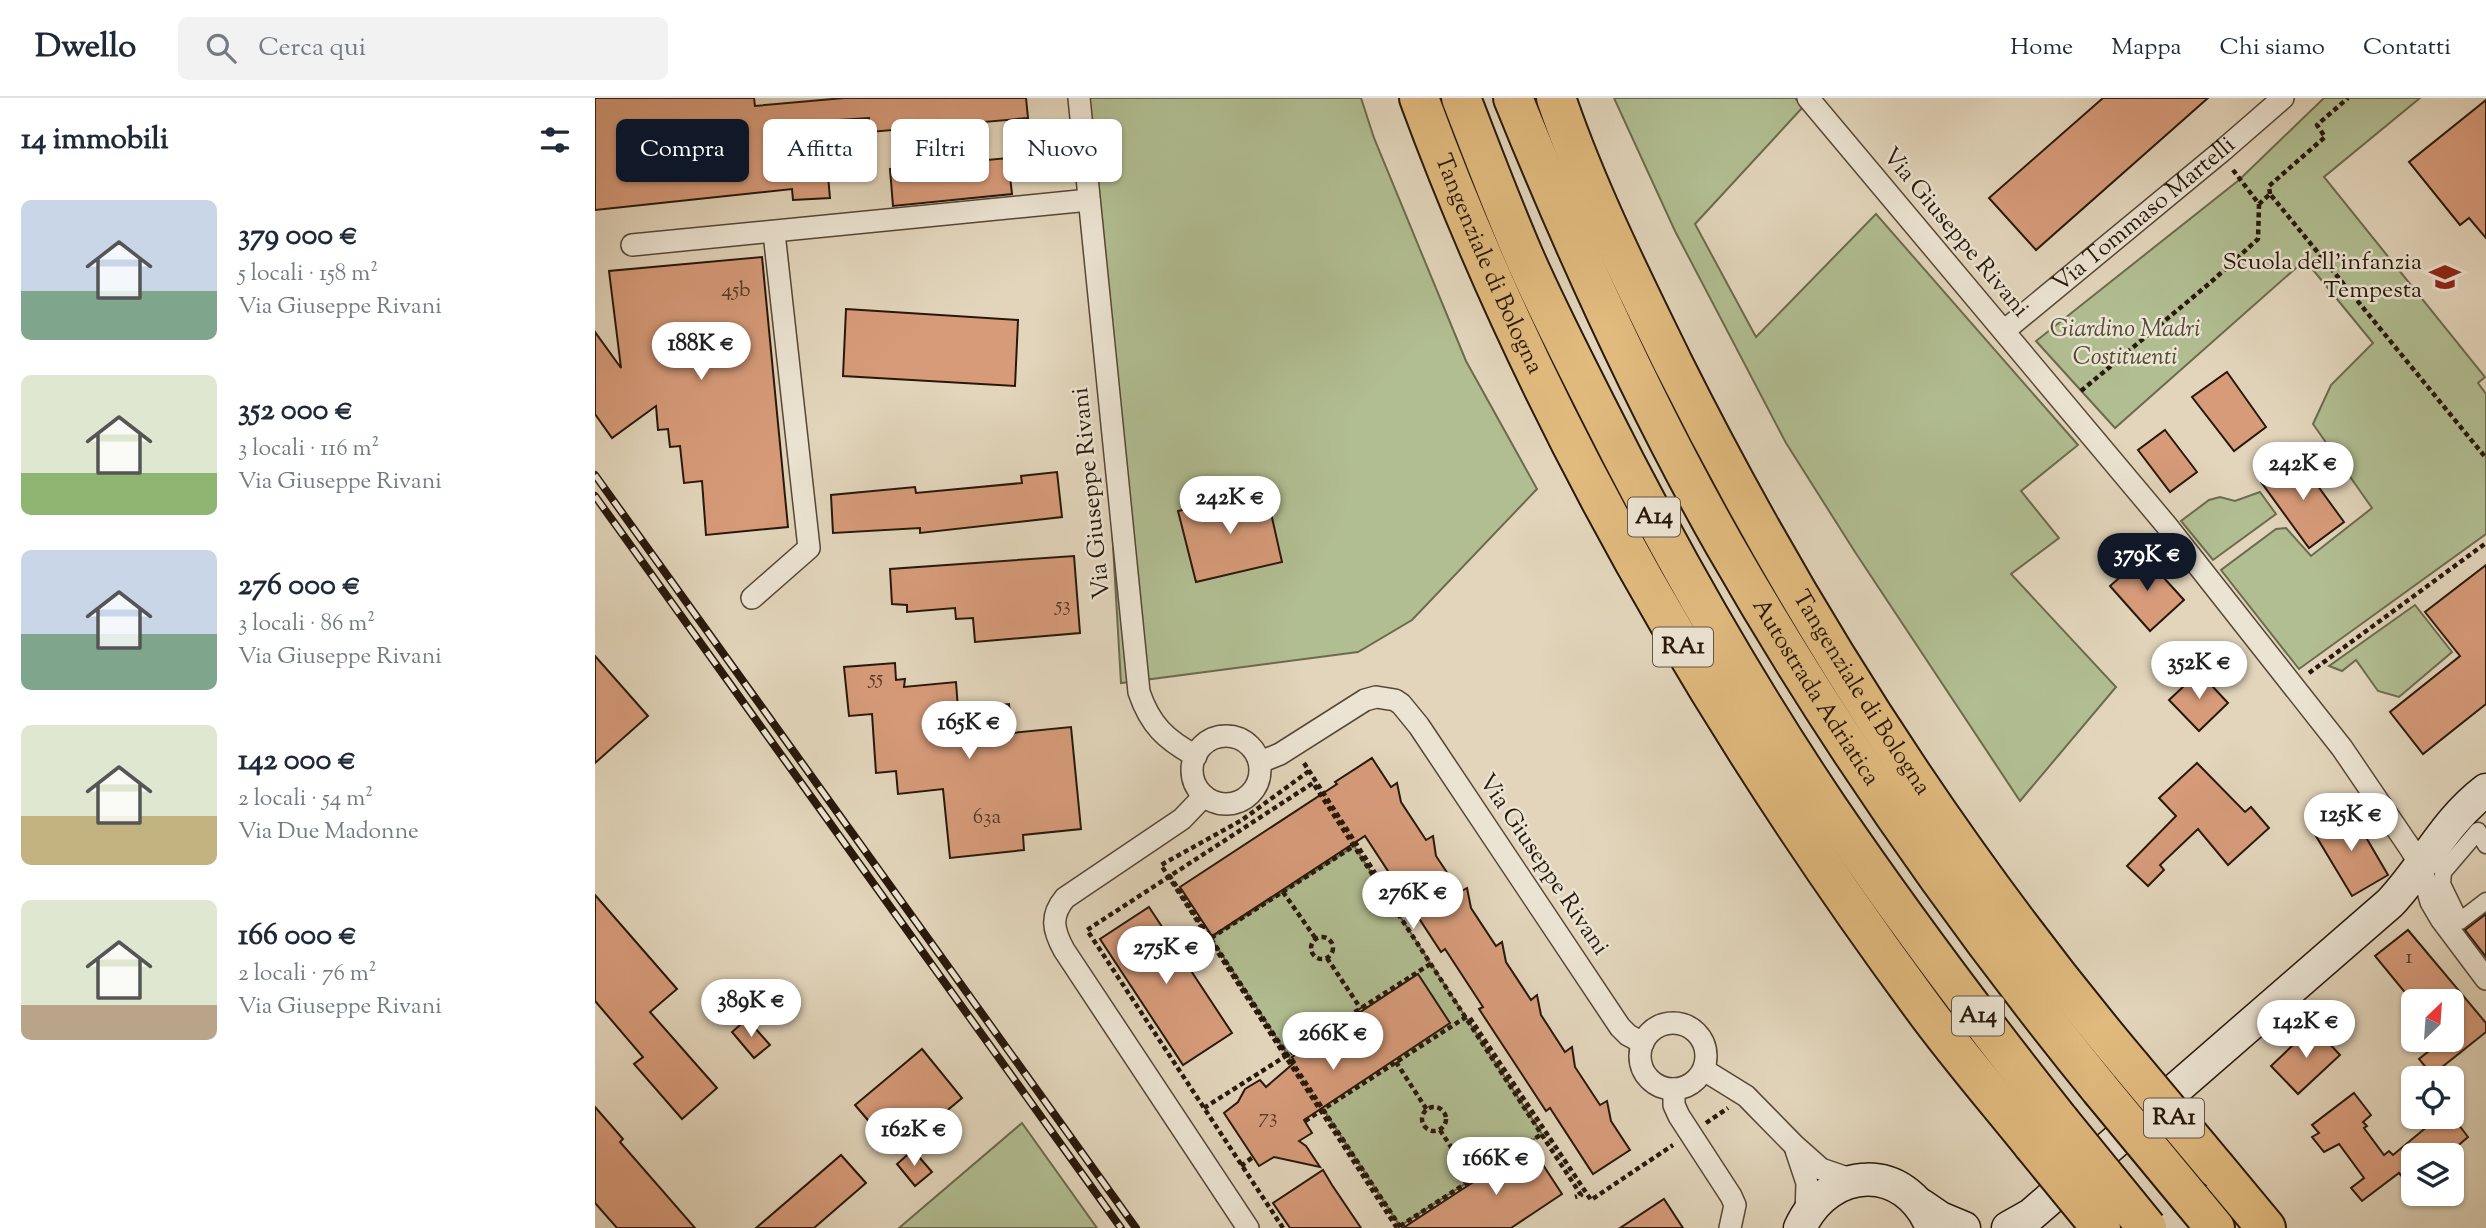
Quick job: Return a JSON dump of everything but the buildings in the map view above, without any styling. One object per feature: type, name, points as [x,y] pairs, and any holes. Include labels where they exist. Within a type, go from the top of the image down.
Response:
[{"type":"highway","name":"Tangenziale di Bologna","points":[[1419,98],[1529,358],[1646,582],[1710,693],[1794,824],[1924,1009],[2047,1133],[2101,1228]]},
{"type":"highway","name":"Autostrada Adriatica","points":[[1461,98],[1523,255],[1621,456],[1680,566],[1743,673],[1827,806],[1898,908],[2007,1054],[2047,1133],[2147,1228]]},
{"type":"highway","name":"Autostrada Adriatica","points":[[1513,98],[1613,329],[1723,543],[1771,623],[1875,785],[1945,886],[2047,1024],[2214,1228]]},
{"type":"highway","name":"Tangenziale di Bologna","points":[[1556,98],[1572,143],[1669,355],[1752,513],[1816,623],[1908,768],[2036,947],[2266,1228]]},
{"type":"main road","points":[[2008,1228],[2031,1214],[2390,903],[2421,866],[2456,815],[2486,790]]},
{"type":"main road","points":[[1803,1221],[1819,1199],[1832,1188],[1872,1179],[1900,1189],[1927,1217],[1940,1218],[1964,1228]]},
{"type":"street","name":"Via Giuseppe Rivani","points":[[1079,98],[1139,692],[1153,724],[1166,737],[1196,756]]},
{"type":"street","name":"Via Giuseppe Rivani","points":[[1808,98],[2167,526],[2325,726],[2395,824],[2421,866],[2431,902],[2486,979]]},
{"type":"street","name":"Via Tommaso Martelli","points":[[2004,331],[2283,98]]},
{"type":"street","points":[[632,245],[1089,200]]},
{"type":"street","points":[[752,598],[809,548],[774,233]]},
{"type":"street","name":"Via Giuseppe Rivani","points":[[1259,762],[1280,754],[1365,700],[1387,698],[1401,704],[1419,726],[1620,1027],[1643,1043]]},
{"type":"street","points":[[1229,736],[1248,744],[1259,762],[1257,784],[1242,800],[1223,804],[1204,796],[1193,779],[1192,767],[1196,756],[1206,743],[1216,738],[1229,736]]},
{"type":"street","points":[[1204,796],[1182,820],[1065,898],[1056,908],[1053,920],[1063,950],[1248,1228]]},
{"type":"street","points":[[2486,845],[2478,831],[2443,872],[2442,884],[2459,921],[2486,901]]},
{"type":"street","points":[[1669,1023],[1692,1028],[1705,1047],[1704,1070],[1689,1085],[1674,1090],[1659,1086],[1644,1072],[1640,1052],[1643,1043],[1649,1033],[1658,1026],[1669,1023]]},
{"type":"street","points":[[1704,1070],[1737,1102],[1821,1168],[1856,1181]]},
{"type":"street","points":[[1674,1090],[1676,1110],[1731,1196],[1734,1205],[1730,1228]]},
{"type":"street","points":[[1794,1145],[1807,1183],[1803,1221]]},
{"type":"path","points":[[2348,98],[2317,125],[2325,137],[2269,186],[2270,194],[2486,458]]},
{"type":"path","points":[[2066,404],[2202,290],[2257,239],[2259,204],[2239,180],[2222,151]]},
{"type":"path","points":[[2259,204],[2270,194]]},
{"type":"path","points":[[2308,673],[2486,543]]},
{"type":"path","points":[[1542,1134],[1399,1227],[1161,865],[1242,820],[1309,771],[1591,1200],[1737,1102]]},
{"type":"path","points":[[1283,1228],[1087,930],[1313,783],[1581,1195],[1575,1197]]},
{"type":"path","points":[[1211,938],[1354,846]]},
{"type":"path","points":[[1168,876],[1211,938],[1286,1058]]},
{"type":"path","points":[[1283,892],[1316,939]]},
{"type":"path","points":[[1326,938],[1332,943],[1333,950],[1327,958],[1316,958],[1312,952],[1311,945],[1316,939],[1326,938]]},
{"type":"path","points":[[1327,958],[1361,1009]]},
{"type":"path","points":[[1204,1108],[1432,963]]},
{"type":"path","points":[[1305,1121],[1466,1017]]},
{"type":"path","points":[[1396,1062],[1427,1110]]},
{"type":"path","points":[[1737,1102],[1737,1117]]},
{"type":"path","points":[[1434,1107],[1444,1112],[1446,1120],[1440,1130],[1426,1128],[1422,1121],[1427,1110],[1434,1107]]},
{"type":"path","points":[[1440,1130],[1472,1179]]},
{"type":"path","points":[[1241,1166],[1253,1157]]},
{"type":"green space","points":[[1087,98],[1361,98],[1374,138],[1466,361],[1537,489],[1412,620],[1358,652],[1121,683],[1092,182],[1122,182],[1122,119],[1088,119]]},
{"type":"green space","points":[[1614,98],[1795,98],[1803,107],[1695,224],[1756,337],[1876,214],[2078,445],[2021,491],[2059,538],[2011,574],[2116,687],[2020,801],[1786,443],[1675,231]]},
{"type":"green space","name":"Giardino Madri Costituenti","points":[[2324,98],[2420,98],[2324,177],[2485,377],[2478,383],[2486,394],[2486,534],[2299,669],[2221,570],[2276,529],[2286,528],[2311,556],[2372,508],[2313,424],[2331,385],[2373,343],[2305,260],[2115,428],[2036,341],[2239,180]]},
{"type":"green space","points":[[2260,492],[2276,514],[2213,560],[2181,521],[2209,500],[2220,497],[2235,501]]},
{"type":"green space","points":[[2415,605],[2452,652],[2399,697],[2378,691],[2356,660],[2342,671],[2329,666]]},
{"type":"green space","points":[[1354,846],[1542,1134],[1400,1226],[1211,938]]},
{"type":"green space","points":[[1022,1123],[1097,1228],[899,1228]]},
{"type":"railway","points":[[595,475],[1136,1228]]},
{"type":"railway","points":[[595,496],[1121,1228]]},
{"type":"place","name":"Scuola dell'infanzia Tempesta","points":[[2445,277]]}]
